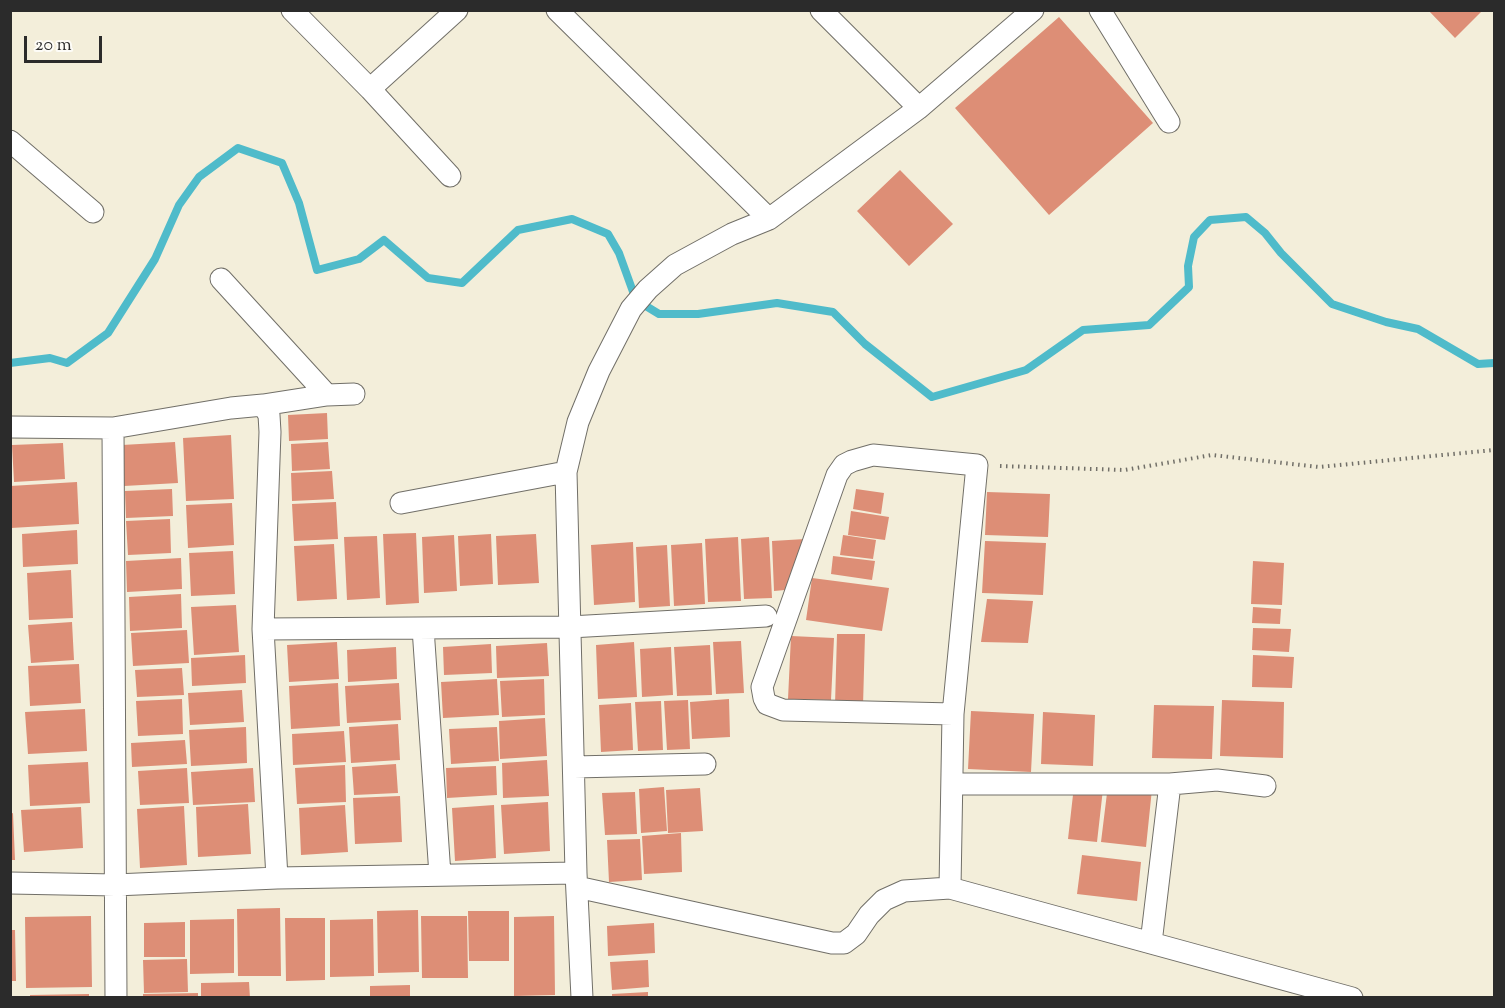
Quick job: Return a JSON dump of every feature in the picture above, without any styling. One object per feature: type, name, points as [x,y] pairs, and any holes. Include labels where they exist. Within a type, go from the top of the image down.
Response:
[{"type":"street","points":[[292,10],[370,89],[450,176]]},
{"type":"street","points":[[370,89],[458,10]]},
{"type":"street","points":[[557,10],[769,219]]},
{"type":"street","points":[[821,10],[919,108]]},
{"type":"street","points":[[582,998],[576,880],[566,472],[578,422],[599,371],[631,309],[675,265],[732,234],[769,219],[919,108],[1034,10]]},
{"type":"street","points":[[1100,10],[1169,122]]},
{"type":"street","points":[[10,141],[93,212]]},
{"type":"street","points":[[221,279],[327,395]]},
{"type":"street","points":[[10,428],[113,428],[231,408],[327,395],[354,394]]},
{"type":"street","points":[[263,405],[269,415],[270,432],[263,629],[277,878]]},
{"type":"street","points":[[113,428],[116,998]]},
{"type":"street","points":[[950,888],[953,714],[977,465],[873,455],[844,465],[837,475],[762,687],[764,698],[767,704],[783,710],[953,714]]},
{"type":"street","points":[[401,503],[566,472]]},
{"type":"street","points":[[263,629],[570,627],[766,616]]},
{"type":"street","points":[[423,628],[440,875]]},
{"type":"street","points":[[574,767],[705,765]]},
{"type":"street","points":[[953,784],[1170,784],[1216,780],[1266,786]]},
{"type":"street","points":[[1151,943],[1170,784]]},
{"type":"street","points":[[10,883],[116,885],[277,878],[440,875],[576,880],[832,944],[844,943],[856,934],[869,915],[884,900],[904,891],[950,888],[1352,998]]},
{"type":"path","points":[[977,465],[1125,470],[1212,455],[1319,467],[1494,450]]},
{"type":"building","points":[[1428,10],[1483,10],[1455,38]]},
{"type":"building","points":[[1059,17],[1153,123],[1049,215],[955,108]]},
{"type":"building","points":[[900,170],[953,224],[909,266],[857,211]]},
{"type":"building","points":[[327,413],[328,439],[289,441],[288,415]]},
{"type":"building","points":[[231,435],[234,499],[186,501],[183,438]]},
{"type":"building","points":[[175,442],[178,483],[124,486],[122,445]]},
{"type":"building","points":[[328,442],[330,469],[292,471],[291,444]]},
{"type":"building","points":[[63,443],[65,479],[14,482],[12,445]]},
{"type":"building","points":[[332,471],[334,499],[292,501],[291,473]]},
{"type":"building","points":[[77,482],[79,524],[11,528],[10,486]]},
{"type":"building","points":[[172,489],[173,516],[126,518],[125,491]]},
{"type":"building","points":[[856,489],[884,493],[881,514],[853,509]]},
{"type":"building","points":[[987,492],[1050,494],[1048,537],[985,535]]},
{"type":"building","points":[[336,502],[338,539],[294,541],[292,504]]},
{"type":"building","points":[[232,503],[234,545],[188,548],[186,505]]},
{"type":"building","points":[[851,511],[889,517],[885,540],[848,535]]},
{"type":"building","points":[[170,519],[171,553],[128,555],[126,521]]},
{"type":"building","points":[[77,530],[78,564],[23,567],[22,534]]},
{"type":"building","points":[[416,533],[419,603],[386,605],[383,534]]},
{"type":"building","points":[[491,534],[493,584],[460,586],[458,536]]},
{"type":"building","points":[[536,534],[539,583],[498,585],[496,536]]},
{"type":"building","points":[[454,535],[457,591],[424,593],[422,537]]},
{"type":"building","points":[[843,535],[876,540],[873,559],[840,555]]},
{"type":"building","points":[[377,536],[380,598],[347,600],[344,537]]},
{"type":"building","points":[[738,537],[741,601],[708,602],[705,539]]},
{"type":"building","points":[[769,537],[772,598],[744,599],[741,539]]},
{"type":"building","points":[[805,539],[785,590],[774,591],[772,541]]},
{"type":"building","points":[[985,541],[1046,543],[1043,595],[982,593]]},
{"type":"building","points":[[633,542],[635,602],[594,605],[591,545]]},
{"type":"building","points":[[702,543],[705,604],[674,606],[671,545]]},
{"type":"building","points":[[334,544],[337,599],[297,601],[294,546]]},
{"type":"building","points":[[667,545],[670,606],[639,608],[636,547]]},
{"type":"building","points":[[233,551],[235,594],[191,596],[189,553]]},
{"type":"building","points":[[833,556],[875,561],[872,580],[831,574]]},
{"type":"building","points":[[181,558],[182,589],[127,592],[126,561]]},
{"type":"building","points":[[1253,561],[1284,563],[1282,605],[1251,604]]},
{"type":"building","points":[[71,570],[73,618],[29,620],[27,573]]},
{"type":"building","points":[[812,578],[889,588],[882,631],[806,620]]},
{"type":"building","points":[[181,594],[182,628],[130,631],[129,597]]},
{"type":"building","points":[[987,599],[1033,601],[1028,643],[981,642]]},
{"type":"building","points":[[236,605],[239,652],[194,655],[191,607]]},
{"type":"building","points":[[1253,607],[1281,609],[1280,624],[1252,623]]},
{"type":"building","points":[[72,622],[74,660],[31,663],[28,625]]},
{"type":"building","points":[[1253,628],[1291,629],[1289,652],[1252,650]]},
{"type":"building","points":[[187,630],[189,663],[133,666],[131,633]]},
{"type":"building","points":[[837,634],[865,634],[863,706],[835,705]]},
{"type":"building","points":[[791,636],[834,638],[831,700],[788,699]]},
{"type":"building","points":[[741,641],[744,693],[716,694],[713,642]]},
{"type":"building","points":[[337,642],[339,679],[289,682],[287,645]]},
{"type":"building","points":[[634,642],[637,697],[598,699],[596,645]]},
{"type":"building","points":[[547,643],[549,676],[497,678],[496,646]]},
{"type":"building","points":[[491,644],[492,673],[444,675],[443,647]]},
{"type":"building","points":[[710,645],[712,695],[677,696],[674,647]]},
{"type":"building","points":[[396,647],[397,679],[348,682],[347,650]]},
{"type":"building","points":[[671,647],[673,695],[642,697],[640,649]]},
{"type":"building","points":[[245,655],[246,683],[192,686],[191,658]]},
{"type":"building","points":[[1253,655],[1294,657],[1292,688],[1252,687]]},
{"type":"building","points":[[79,664],[81,703],[30,706],[28,666]]},
{"type":"building","points":[[182,668],[184,695],[137,697],[135,670]]},
{"type":"building","points":[[497,679],[499,715],[443,718],[441,682]]},
{"type":"building","points":[[544,679],[545,715],[502,717],[500,681]]},
{"type":"building","points":[[338,683],[340,726],[291,729],[289,686]]},
{"type":"building","points":[[399,683],[401,720],[347,723],[345,686]]},
{"type":"building","points":[[242,690],[244,722],[190,725],[188,693]]},
{"type":"building","points":[[182,699],[183,734],[138,736],[136,701]]},
{"type":"building","points":[[729,699],[730,737],[692,739],[690,702]]},
{"type":"building","points":[[688,700],[690,749],[667,750],[664,701]]},
{"type":"building","points":[[1222,700],[1284,702],[1283,758],[1220,756]]},
{"type":"building","points":[[661,701],[663,750],[638,751],[635,702]]},
{"type":"building","points":[[631,703],[633,750],[601,752],[599,705]]},
{"type":"building","points":[[1154,705],[1214,706],[1212,759],[1152,758]]},
{"type":"building","points":[[85,709],[87,751],[28,754],[25,712]]},
{"type":"building","points":[[971,711],[1034,714],[1031,772],[968,769]]},
{"type":"building","points":[[1043,712],[1095,715],[1093,766],[1041,764]]},
{"type":"building","points":[[545,718],[547,756],[500,759],[499,721]]},
{"type":"building","points":[[398,724],[400,760],[351,763],[349,727]]},
{"type":"building","points":[[246,727],[247,763],[191,766],[189,730]]},
{"type":"building","points":[[497,727],[499,761],[451,764],[449,729]]},
{"type":"building","points":[[344,731],[346,762],[293,765],[292,734]]},
{"type":"building","points":[[185,740],[187,764],[132,767],[131,743]]},
{"type":"building","points":[[547,760],[549,796],[503,798],[502,763]]},
{"type":"building","points":[[88,762],[90,803],[30,806],[28,765]]},
{"type":"building","points":[[396,764],[398,793],[354,795],[352,767]]},
{"type":"building","points":[[345,765],[346,802],[297,804],[295,768]]},
{"type":"building","points":[[496,766],[497,795],[447,798],[446,768]]},
{"type":"building","points":[[187,768],[189,803],[140,805],[138,771]]},
{"type":"building","points":[[253,768],[255,802],[193,805],[191,772]]},
{"type":"building","points":[[1108,785],[1152,789],[1146,847],[1101,842]]},
{"type":"building","points":[[1074,786],[1103,789],[1097,842],[1068,839]]},
{"type":"building","points":[[664,787],[667,831],[641,833],[639,789]]},
{"type":"building","points":[[700,788],[703,831],[668,833],[666,790]]},
{"type":"building","points":[[635,792],[637,834],[605,835],[602,793]]},
{"type":"building","points":[[400,796],[402,842],[355,844],[353,798]]},
{"type":"building","points":[[548,802],[550,851],[504,854],[501,805]]},
{"type":"building","points":[[248,804],[251,854],[198,857],[196,807]]},
{"type":"building","points":[[345,805],[348,852],[301,855],[299,808]]},
{"type":"building","points":[[494,805],[496,858],[455,861],[452,808]]},
{"type":"building","points":[[184,806],[187,865],[140,868],[137,809]]},
{"type":"building","points":[[81,807],[83,848],[24,852],[21,810]]},
{"type":"building","points":[[13,813],[15,860],[10,860],[10,814]]},
{"type":"building","points":[[681,833],[682,872],[644,874],[642,836]]},
{"type":"building","points":[[640,839],[642,880],[609,882],[607,840]]},
{"type":"building","points":[[1082,855],[1141,862],[1137,901],[1077,894]]},
{"type":"building","points":[[280,908],[281,976],[238,976],[237,909]]},
{"type":"building","points":[[418,910],[419,972],[378,973],[377,911]]},
{"type":"building","points":[[468,911],[509,911],[509,961],[469,961]]},
{"type":"building","points":[[91,916],[92,987],[26,988],[25,917]]},
{"type":"building","points":[[421,916],[467,916],[468,978],[422,978]]},
{"type":"building","points":[[554,916],[555,995],[514,996],[514,917]]},
{"type":"building","points":[[285,918],[325,918],[325,980],[286,981]]},
{"type":"building","points":[[234,919],[234,973],[190,974],[190,920]]},
{"type":"building","points":[[373,919],[374,976],[330,977],[330,920]]},
{"type":"building","points":[[185,922],[185,957],[144,957],[144,923]]},
{"type":"building","points":[[654,923],[655,953],[608,956],[607,926]]},
{"type":"building","points":[[10,930],[15,930],[16,981],[10,981]]},
{"type":"building","points":[[187,959],[188,992],[144,993],[143,960]]},
{"type":"building","points":[[648,960],[649,987],[612,990],[610,962]]},
{"type":"building","points":[[249,982],[250,998],[201,998],[201,983]]},
{"type":"building","points":[[410,985],[410,998],[370,998],[370,986]]},
{"type":"building","points":[[648,992],[648,998],[612,998],[612,994]]},
{"type":"building","points":[[198,993],[198,998],[143,998],[143,994]]},
{"type":"building","points":[[89,994],[89,998],[30,998],[30,995]]},
{"type":"waterway","points":[[10,363],[50,358],[67,363],[108,333],[155,259],[179,205],[199,177],[238,148],[282,163],[299,203],[317,270],[359,259],[384,240],[428,278],[462,283],[518,230],[572,219],[608,234],[619,253],[636,300],[659,314],[698,314],[777,303],[833,312],[865,344],[932,397],[1026,370],[1083,330],[1149,325],[1189,287],[1188,266],[1194,237],[1210,220],[1246,217],[1265,233],[1281,253],[1332,304],[1386,322],[1418,329],[1478,364],[1494,363]]}]
